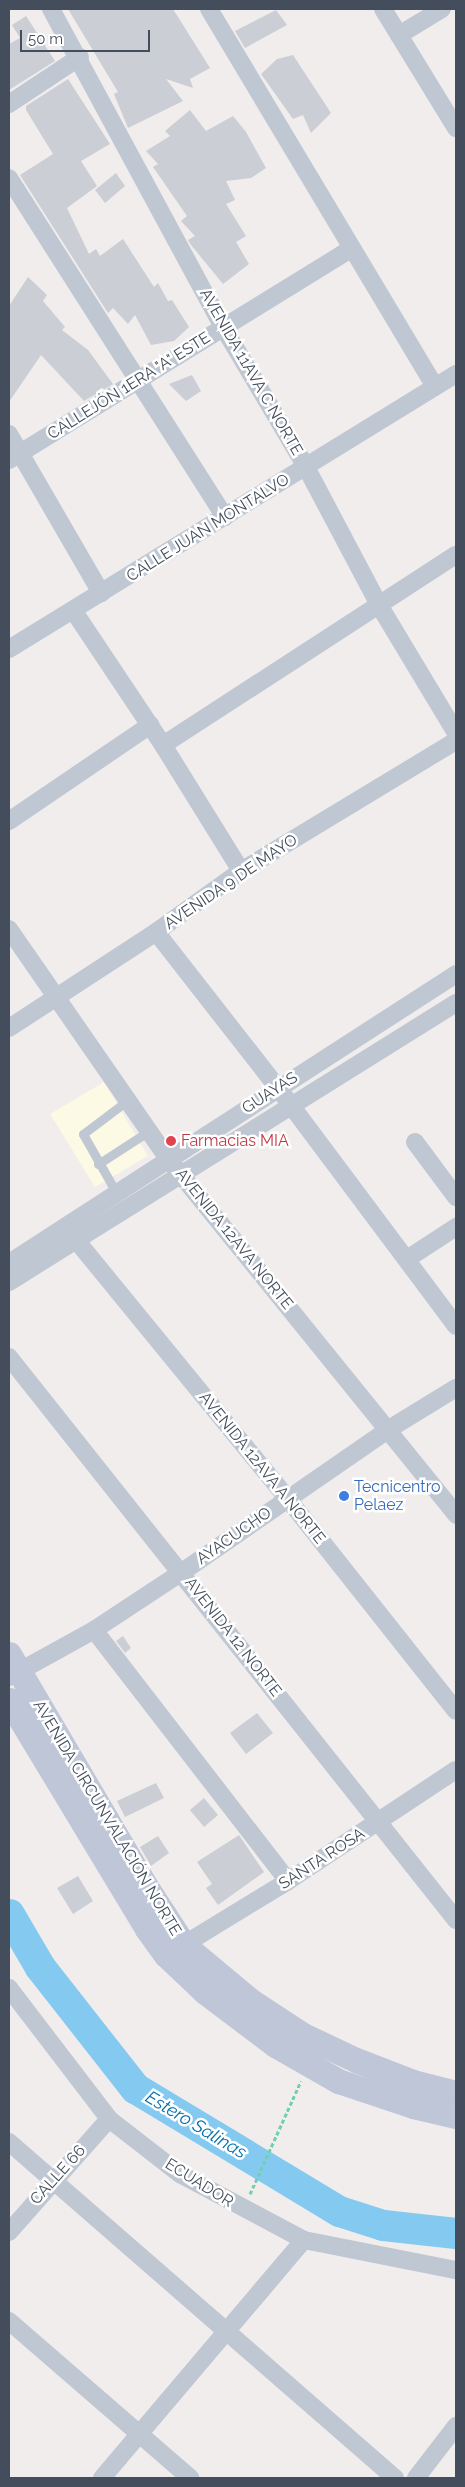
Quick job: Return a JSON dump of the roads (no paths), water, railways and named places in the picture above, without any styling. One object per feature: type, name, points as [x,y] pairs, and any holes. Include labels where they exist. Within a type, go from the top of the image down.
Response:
[{"type":"main road","name":"AVENIDA CIRCUNVALACIÓN NORTE","points":[[12,1668],[175,1950],[241,2021],[309,2065],[368,2093],[456,2116]]},
{"type":"main road","name":"AVENIDA CIRCUNVALACIÓN NORTE","points":[[9,1700],[147,1929],[175,1950],[303,2035],[356,2060],[413,2082],[456,2093]]},
{"type":"street","name":"AVENIDA 11AVA C NORTE","points":[[52,9],[80,57],[223,327],[306,467],[379,605],[456,733]]},
{"type":"street","points":[[209,9],[435,387]]},
{"type":"street","points":[[383,9],[456,128]]},
{"type":"street","points":[[399,36],[442,9]]},
{"type":"street","points":[[9,104],[80,57]]},
{"type":"street","points":[[9,178],[137,382],[225,517]]},
{"type":"street","name":"CALLEJÓN 1ERA \"A\" ESTE","points":[[15,456],[351,249]]},
{"type":"street","name":"CALLE JUAN MONTALVO","points":[[9,649],[456,374]]},
{"type":"street","points":[[9,434],[15,456],[101,593]]},
{"type":"street","points":[[164,745],[456,555]]},
{"type":"street","points":[[73,610],[164,745],[241,871]]},
{"type":"street","points":[[9,821],[150,725]]},
{"type":"street","name":"AVENIDA 9 DE MAYO","points":[[9,1028],[156,932],[241,871],[456,741]]},
{"type":"street","name":"AVENIDA 12AVA NORTE","points":[[9,928],[168,1160],[182,1174],[389,1429],[456,1516]]},
{"type":"street","points":[[156,932],[278,1088],[408,1259],[456,1326]]},
{"type":"street","name":"GUAYAS","points":[[9,1282],[72,1233],[117,1194],[278,1088],[455,978]]},
{"type":"street","name":"GUAYAS","points":[[9,1263],[72,1233],[182,1174],[290,1104],[456,1003]]},
{"type":"street","points":[[415,1142],[456,1197]]},
{"type":"street","points":[[408,1259],[456,1227]]},
{"type":"street","name":"AVENIDA 12AVA A NORTE","points":[[72,1233],[288,1499],[456,1711]]},
{"type":"street","name":"AVENIDA 12 NORTE","points":[[9,1356],[456,1920]]},
{"type":"street","name":"AYACUCHO","points":[[12,1668],[94,1630],[182,1572],[389,1429],[456,1388]]},
{"type":"street","points":[[94,1630],[288,1881]]},
{"type":"street","name":"SANTA ROSA","points":[[175,1950],[288,1881],[456,1770]]},
{"type":"street","name":"ECUADOR","points":[[9,1988],[109,2118],[180,2174],[304,2240],[456,2270]]},
{"type":"street","name":"CALLE 66","points":[[9,2232],[53,2179],[109,2118]]},
{"type":"street","points":[[9,2142],[395,2478]]},
{"type":"street","points":[[102,2478],[304,2240]]},
{"type":"street","points":[[9,2321],[190,2478]]},
{"type":"street","points":[[416,2478],[456,2426]]},
{"type":"lane","points":[[117,1194],[85,1141],[85,1130],[128,1100]]},
{"type":"lane","points":[[98,1164],[149,1132]]},
{"type":"waterway","name":"Estero Salinas","points":[[9,1914],[40,1967],[135,2088],[339,2211],[383,2225],[456,2233]]},
{"type":"place","name":"Farmacias MIA","points":[[171,1141]]},
{"type":"place","name":"Tecnicentro Pelaez","points":[[344,1496]]}]
